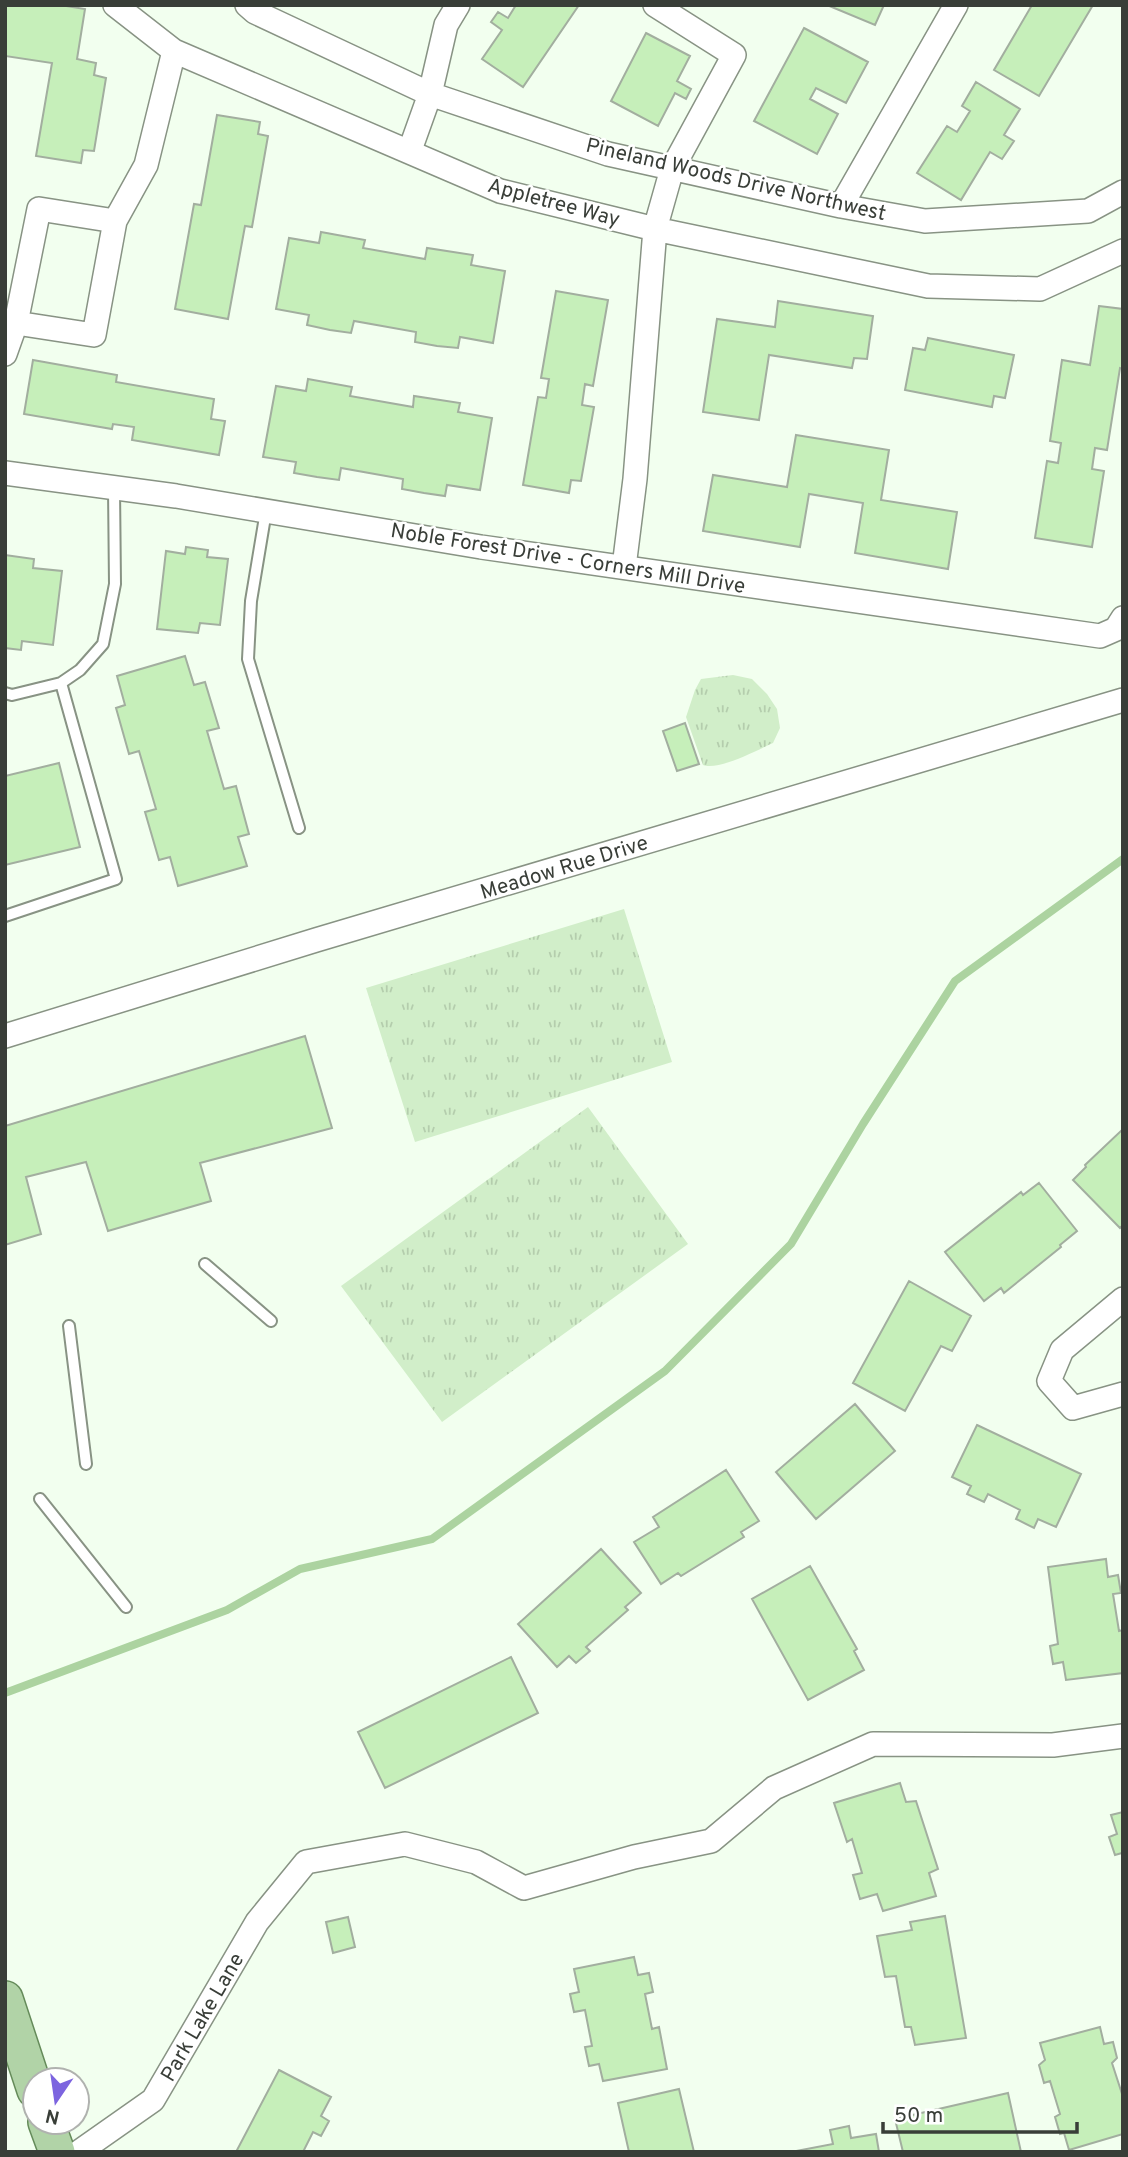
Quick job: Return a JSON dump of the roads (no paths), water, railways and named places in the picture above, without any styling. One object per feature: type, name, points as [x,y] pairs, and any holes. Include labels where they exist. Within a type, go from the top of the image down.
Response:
[{"type":"main road","points":[[5,1999],[27,2066]]},
{"type":"street","name":"Appletree Way","points":[[114,5],[174,51],[410,150],[500,191],[655,229],[928,286],[1040,289],[1123,251]]},
{"type":"street","name":"Pineland Woods Drive Northwest","points":[[247,5],[255,12],[430,93],[608,154],[841,205],[925,220],[1088,211],[1123,192]]},
{"type":"street","points":[[410,150],[430,93],[446,25],[458,5]]},
{"type":"street","points":[[624,567],[635,479],[655,229],[673,169],[734,55],[655,5]]},
{"type":"street","points":[[841,205],[956,5]]},
{"type":"street","points":[[16,323],[94,335],[115,221],[146,164],[174,51]]},
{"type":"street","points":[[5,354],[16,323],[39,209],[115,221]]},
{"type":"street","name":"Noble Forest Drive - Corners Mill Drive","points":[[5,473],[468,544],[1101,636],[1116,629],[1123,618]]},
{"type":"street","name":"Meadow Rue Drive","points":[[5,1036],[316,940],[1123,700]]},
{"type":"street","points":[[1123,1299],[1062,1350],[1049,1381],[1073,1408],[1123,1394]]},
{"type":"street","name":"Park Lake Lane","points":[[79,2152],[153,2100],[257,1922],[306,1863],[405,1844],[476,1862],[524,1888],[634,1857],[711,1841],[774,1788],[873,1744],[1053,1745],[1123,1737]]},
{"type":"lane","points":[[7,697],[61,683],[80,670],[103,644],[115,584],[114,488]]},
{"type":"lane","points":[[266,511],[251,601],[248,659],[299,828]]},
{"type":"lane","points":[[5,916],[116,879],[61,683]]},
{"type":"lane","points":[[205,1264],[271,1321]]},
{"type":"lane","points":[[69,1326],[86,1464]]},
{"type":"lane","points":[[40,1499],[126,1607]]},
{"type":"waterway","points":[[5,1693],[227,1610],[300,1569],[432,1539],[665,1371],[791,1244],[863,1124],[955,981],[1123,859]]}]
